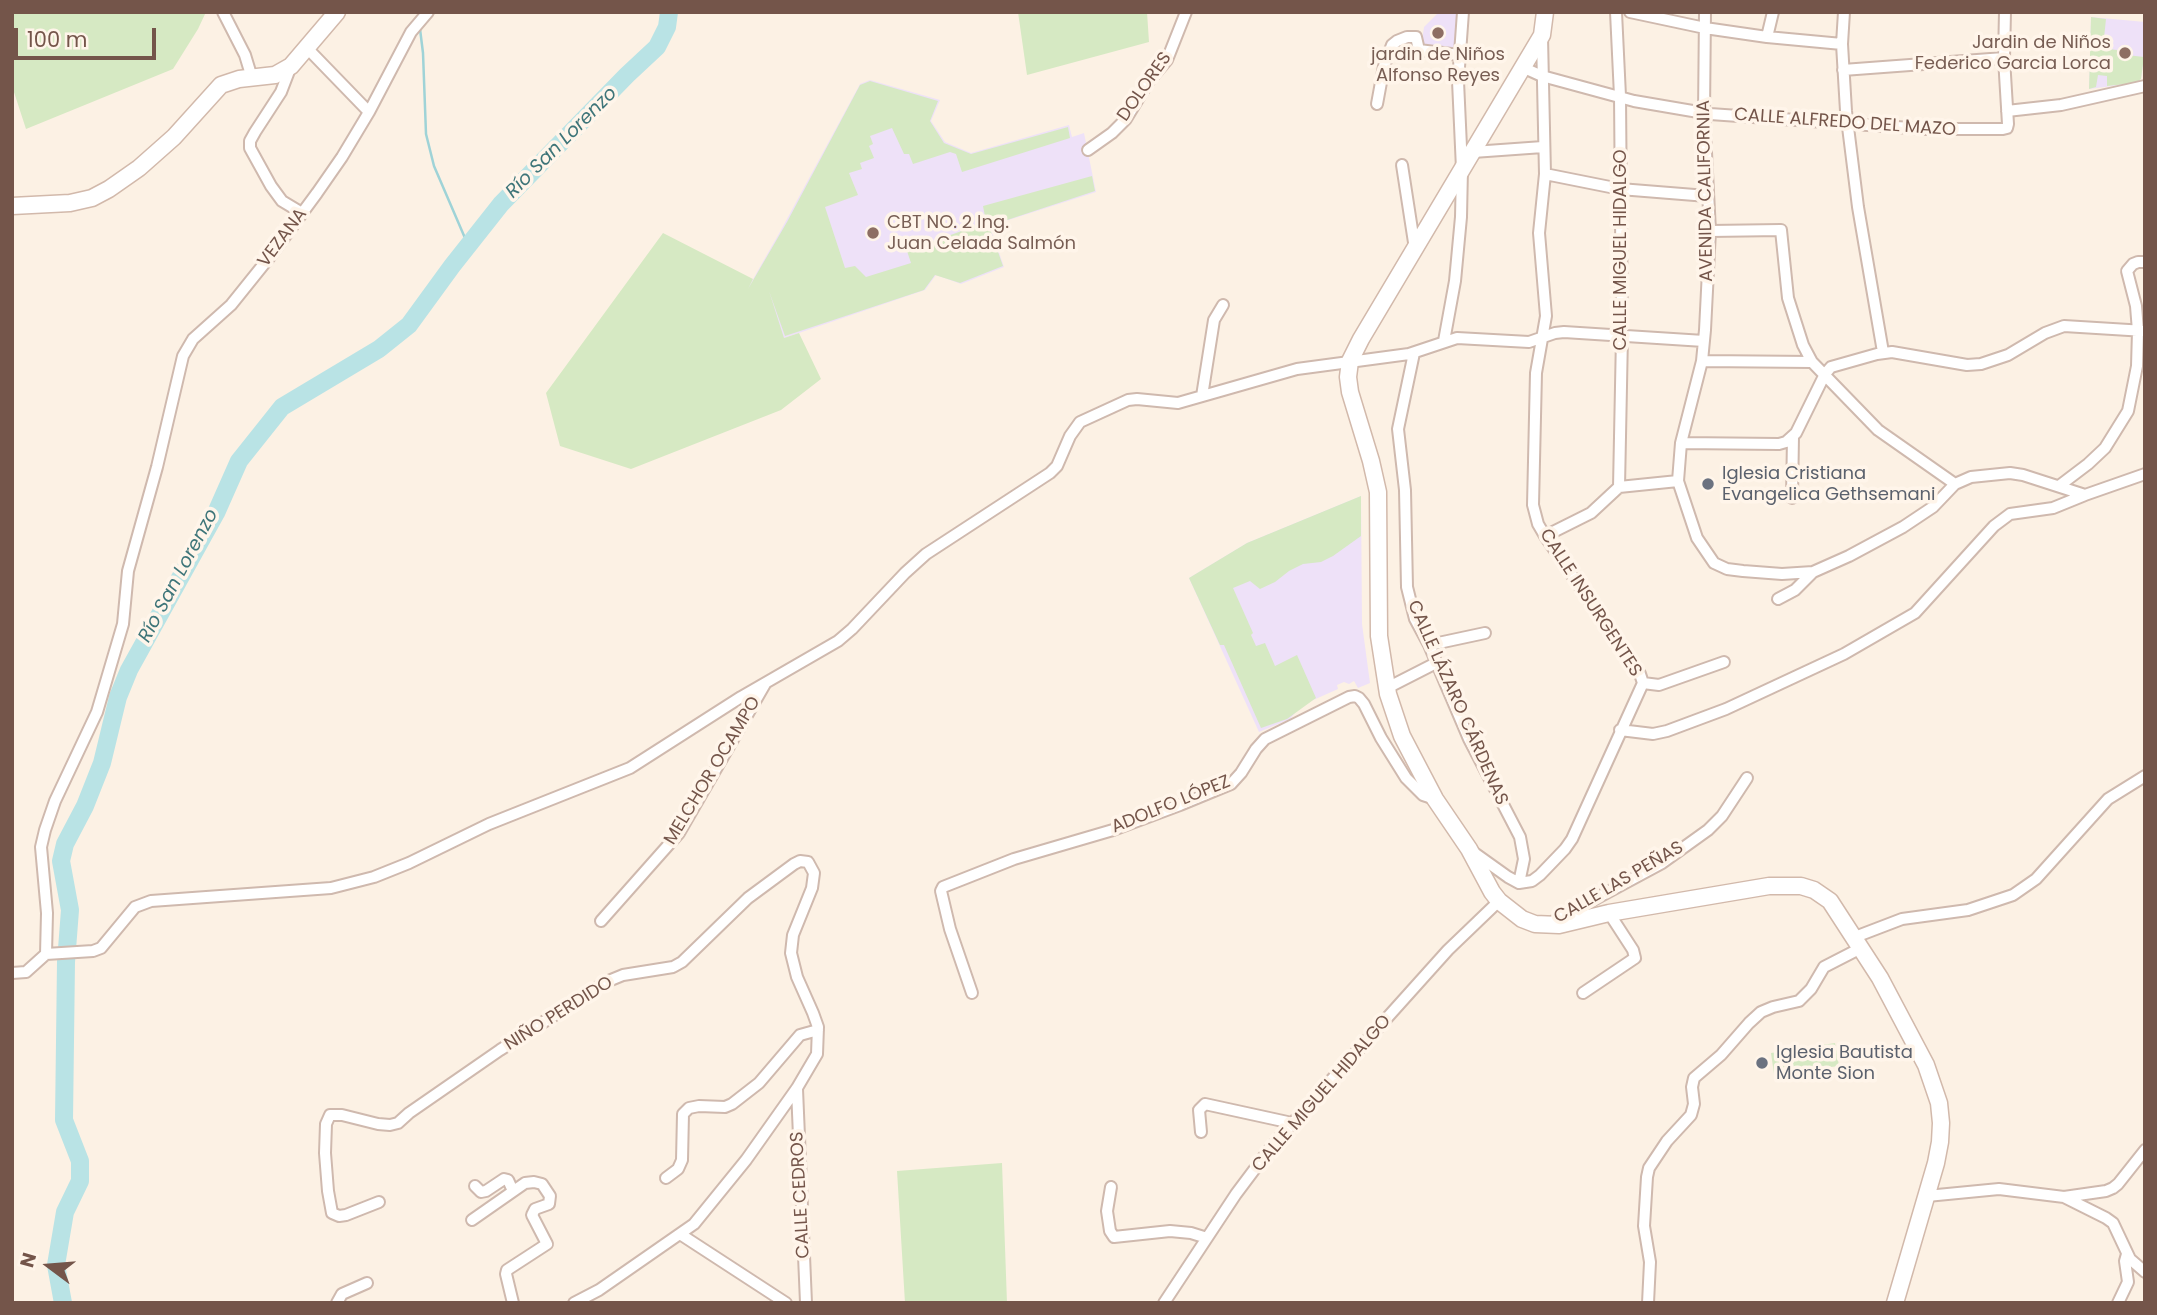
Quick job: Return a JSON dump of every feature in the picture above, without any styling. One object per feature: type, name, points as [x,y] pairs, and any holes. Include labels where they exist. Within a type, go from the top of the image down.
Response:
[{"type":"main road","points":[[12,206],[70,203],[92,198],[109,189],[139,168],[174,137],[221,85],[239,79],[275,75],[291,66],[337,12]]},
{"type":"main road","name":"CALLE INSURGENTES","points":[[1542,35],[1545,12]]},
{"type":"main road","points":[[1542,35],[1350,361],[1350,392],[1378,492],[1377,606],[1387,688],[1402,736],[1435,799],[1469,849],[1499,901],[1521,919],[1546,926],[1559,925],[1609,913],[1769,886],[1794,886],[1814,890],[1830,901],[1880,978],[1926,1065],[1939,1103],[1940,1142],[1895,1303]]},
{"type":"street","points":[[223,12],[252,78]]},
{"type":"street","name":"VEZANA","points":[[51,954],[41,847],[55,800],[97,712],[123,624],[128,570],[157,467],[183,356],[193,339],[231,304],[342,157],[369,113],[411,32],[428,12]]},
{"type":"street","name":"DOLORES","points":[[1088,150],[1126,119],[1149,81],[1167,60],[1186,12]]},
{"type":"street","points":[[1444,341],[1459,245],[1462,169],[1459,55],[1463,12]]},
{"type":"street","name":"CALLE MIGUEL HIDALGO","points":[[1616,12],[1620,96],[1622,336],[1619,487]]},
{"type":"street","points":[[1630,12],[1705,28],[1842,44]]},
{"type":"street","name":"AVENIDA CALIFORNIA","points":[[1705,12],[1704,113],[1710,231],[1704,341],[1702,361],[1681,443],[1678,481],[1697,538],[1714,563],[1720,567],[1782,574],[1813,572],[1903,527],[1933,507],[1955,484]]},
{"type":"street","points":[[1767,37],[1773,12]]},
{"type":"street","points":[[1844,12],[1843,70],[1858,207],[1884,352]]},
{"type":"street","points":[[2005,12],[2007,111],[2061,105],[2145,86]]},
{"type":"street","name":"CALLE INSURGENTES","points":[[1519,883],[1525,884],[1540,876],[1566,849],[1643,683],[1640,674],[1545,537],[1533,505],[1536,373],[1545,316],[1539,233],[1545,174],[1542,35]]},
{"type":"street","points":[[1377,104],[1384,66],[1392,45],[1397,41],[1416,37],[1419,50],[1459,55]]},
{"type":"street","points":[[307,48],[369,113]]},
{"type":"street","points":[[1843,70],[2004,58]]},
{"type":"street","points":[[291,66],[281,92],[250,141],[250,148],[282,201],[302,213]]},
{"type":"street","name":"CALLE ALFREDO DEL MAZO","points":[[1522,67],[1542,76],[1620,96],[1704,113],[1951,130],[2007,128],[2007,111]]},
{"type":"street","points":[[1473,152],[1543,147]]},
{"type":"street","points":[[1402,165],[1415,249]]},
{"type":"street","points":[[1545,174],[1620,188],[1707,196]]},
{"type":"street","points":[[1710,231],[1780,230],[1788,298],[1803,345],[1812,362],[1878,430],[1955,484],[1971,477],[2010,473],[2085,495]]},
{"type":"street","points":[[2059,486],[2105,448],[2128,411],[2141,331],[2127,271],[2133,264],[2145,262]]},
{"type":"street","points":[[1202,396],[1214,320],[1223,305]]},
{"type":"street","points":[[1792,498],[1793,438],[1831,367],[1884,352],[1967,365],[1981,364],[2008,355],[2045,333],[2064,326],[2141,331]]},
{"type":"street","points":[[12,973],[26,972],[51,954],[101,948],[135,907],[151,901],[331,888],[374,877],[410,863],[489,824],[630,768],[838,641],[926,554],[1050,473],[1063,456],[1070,436],[1080,422],[1128,400],[1178,403],[1297,369],[1414,353],[1444,341],[1467,338],[1529,342],[1564,332],[1704,341]]},
{"type":"street","name":"CALLE LÁZARO CÁRDENAS","points":[[1414,353],[1398,429],[1405,490],[1407,587],[1415,619],[1429,645],[1473,748],[1520,838],[1524,859],[1519,883]]},
{"type":"street","points":[[1702,361],[1812,362]]},
{"type":"street","points":[[1681,443],[1779,444],[1793,438]]},
{"type":"street","points":[[1620,730],[1644,734],[1660,733],[1726,709],[1844,654],[1915,612],[1994,526],[2010,514],[2053,508],[2145,474]]},
{"type":"street","points":[[1545,537],[1591,513],[1619,487],[1678,481]]},
{"type":"street","points":[[1778,599],[1795,590],[1813,572]]},
{"type":"street","points":[[1429,645],[1485,633]]},
{"type":"street","points":[[1643,683],[1659,685],[1724,662]]},
{"type":"street","points":[[1387,688],[1436,663]]},
{"type":"street","name":"MELCHOR OCAMPO","points":[[601,921],[679,833],[767,682]]},
{"type":"street","name":"ADOLFO LÓPEZ","points":[[972,993],[950,929],[941,891],[943,887],[1014,859],[1113,830],[1231,784],[1265,739],[1349,697],[1355,696],[1364,704],[1406,778],[1423,795],[1435,799]]},
{"type":"street","points":[[1648,1303],[1650,1262],[1644,1226],[1649,1168],[1667,1141],[1691,1115],[1694,1104],[1694,1078],[1721,1055],[1761,1012],[1799,1002],[1811,989],[1824,967],[1889,923],[1968,910],[2013,895],[2036,879],[2108,799],[2145,776]]},
{"type":"street","name":"CALLE LAS PEÑAS","points":[[1546,926],[1662,863],[1708,830],[1722,816],[1747,778]]},
{"type":"street","points":[[1469,849],[1519,883]]},
{"type":"street","name":"NIÑO PERDIDO","points":[[379,1202],[346,1215],[332,1213],[326,1165],[326,1124],[330,1115],[342,1115],[378,1124],[398,1123],[500,1050],[606,982],[623,975],[673,967],[682,962],[748,898],[800,861],[812,865],[814,873],[812,888],[791,939],[791,953],[797,977],[818,1030],[817,1054],[797,1088]]},
{"type":"street","name":"CALLE MIGUEL HIDALGO","points":[[1164,1303],[1265,1155],[1441,958],[1499,901]]},
{"type":"street","points":[[1583,993],[1635,958],[1633,950],[1609,913]]},
{"type":"street","points":[[666,1178],[678,1169],[682,1160],[683,1114],[689,1108],[725,1107],[732,1104],[759,1083],[800,1035],[818,1030]]},
{"type":"street","points":[[574,1303],[599,1290],[694,1224],[746,1160],[797,1088]]},
{"type":"street","name":"CALLE CEDROS","points":[[797,1088],[806,1303]]},
{"type":"street","points":[[1200,1132],[1199,1110],[1205,1104],[1292,1123]]},
{"type":"street","points":[[1927,1196],[1999,1189],[2064,1197],[2106,1191],[2125,1177],[2145,1150]]},
{"type":"street","points":[[475,1186],[481,1192],[486,1191],[503,1179],[508,1180],[513,1191]]},
{"type":"street","points":[[472,1220],[525,1183],[542,1184],[547,1190],[551,1199],[549,1204],[535,1209],[532,1215],[547,1244],[507,1270],[506,1278],[513,1303]]},
{"type":"street","points":[[1111,1187],[1107,1211],[1110,1231],[1114,1237],[1170,1231],[1207,1238]]},
{"type":"street","points":[[2064,1197],[2113,1223],[2130,1259],[2145,1272]]},
{"type":"street","points":[[680,1234],[786,1303]]},
{"type":"street","points":[[2118,1303],[2129,1282],[2124,1261],[2127,1254]]},
{"type":"street","points":[[337,1303],[342,1294],[367,1283]]},
{"type":"street","points":[[599,1290],[603,1303]]},
{"type":"shaded area","name":"jardin de Niños Alfonso Reyes","points":[[1459,12],[1453,52],[1421,48],[1424,27],[1438,13]]},
{"type":"shaded area","points":[[2091,17],[2145,22],[2141,79],[2136,83],[2089,89]]},
{"type":"shaded area","points":[[870,80],[940,100],[931,121],[945,142],[971,153],[1069,125],[1072,137],[1084,133],[1096,192],[990,226],[1004,267],[961,284],[936,275],[925,290],[749,350],[736,309],[860,84]]},
{"type":"shaded area","points":[[1361,496],[1362,624],[1370,683],[1358,688],[1354,681],[1337,685],[1338,689],[1293,709],[1295,713],[1290,719],[1259,732],[1189,578],[1247,543]]},
{"type":"green space","points":[[12,12],[206,12],[173,69],[26,129],[12,86]]},
{"type":"green space","points":[[1018,12],[1147,12],[1149,42],[1027,75]]},
{"type":"green space","points":[[2091,17],[2106,19],[2100,48],[2117,50],[2118,54],[2144,57],[2141,79],[2136,83],[2107,86],[2107,76],[2098,75],[2096,87],[2089,89]]},
{"type":"green space","points":[[870,81],[938,101],[930,121],[944,143],[971,154],[1068,127],[1070,138],[962,172],[956,154],[950,152],[913,164],[909,154],[904,154],[892,128],[870,136],[873,144],[869,146],[874,158],[860,163],[862,169],[849,173],[858,195],[825,207],[845,268],[855,266],[866,277],[911,263],[907,251],[986,222],[983,206],[1092,176],[1095,191],[989,226],[1003,266],[960,283],[935,275],[924,290],[785,336],[769,291],[784,338],[799,333],[821,379],[781,410],[631,469],[560,446],[546,393],[663,233],[753,279],[748,289],[860,85]]},
{"type":"green space","points":[[1361,496],[1361,536],[1333,556],[1321,562],[1303,564],[1260,589],[1250,581],[1233,588],[1256,646],[1265,643],[1275,666],[1297,655],[1316,698],[1287,719],[1261,728],[1224,645],[1220,645],[1189,578],[1247,543]]},
{"type":"green space","points":[[1835,1043],[1839,1066],[1774,1074],[1771,1053]]},
{"type":"green space","points":[[1002,1163],[1007,1303],[905,1303],[897,1171]]},
{"type":"waterway","name":"Río San Lorenzo","points":[[63,1303],[56,1265],[65,1212],[80,1181],[80,1161],[64,1120],[66,962],[70,910],[61,861],[65,844],[85,806],[102,763],[118,697],[129,670],[216,513],[239,461],[282,407],[379,349],[409,325],[501,204],[657,47],[667,27],[669,12]]},
{"type":"waterway","points":[[420,29],[426,134],[434,166],[468,245]]},
{"type":"place","name":"jardin de Niños Alfonso Reyes","points":[[1438,33]]},
{"type":"place","name":"Jardin de Niños Federico Garcia Lorca","points":[[2125,53]]},
{"type":"place","name":"CBT NO. 2 Ing. Juan Celada Salmón","points":[[873,233]]},
{"type":"place","name":"Iglesia Cristiana Evangelica Gethsemani","points":[[1708,484]]},
{"type":"place","name":"Iglesia Bautista Monte Sion","points":[[1762,1063]]}]
